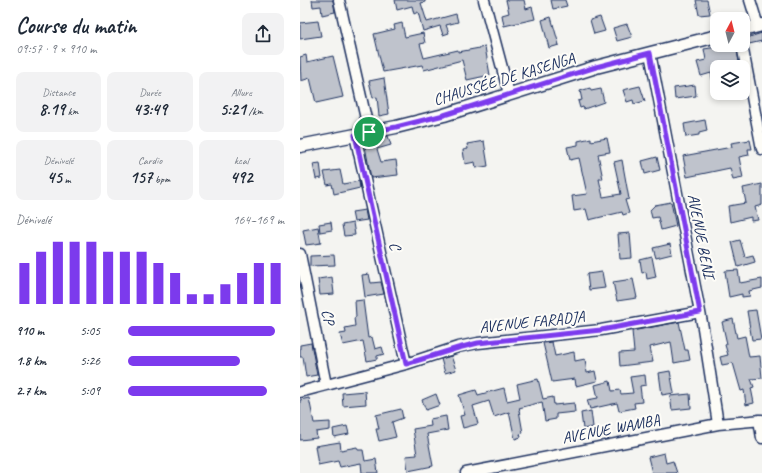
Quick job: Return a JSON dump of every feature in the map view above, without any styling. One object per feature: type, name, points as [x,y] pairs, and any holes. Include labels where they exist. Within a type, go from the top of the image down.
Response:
[{"type":"main road","points":[[750,28],[760,26]]},
{"type":"main road","name":"CHAUSSÉE DE KASENGA","points":[[300,146],[444,115],[596,67],[710,38]]},
{"type":"street","points":[[339,0],[369,132]]},
{"type":"street","points":[[484,0],[509,94]]},
{"type":"street","points":[[750,0],[760,26]]},
{"type":"street","points":[[743,52],[762,149]]},
{"type":"street","name":"AVENUE BENI","points":[[650,53],[700,312],[718,424]]},
{"type":"street","name":"C","points":[[355,135],[406,364]]},
{"type":"street","name":"CP","points":[[300,254],[326,385]]},
{"type":"street","name":"AVENUE FARADJA","points":[[300,392],[478,343],[601,330],[700,312]]},
{"type":"street","points":[[760,420],[762,438]]},
{"type":"street","name":"AVENUE WAMBA","points":[[466,473],[493,470],[718,424],[760,420]]},
{"type":"building","points":[[312,0],[333,0],[335,12],[322,15],[321,6],[313,7]]},
{"type":"building","points":[[395,0],[425,0],[425,2],[421,3],[427,22],[456,14],[458,22],[446,25],[449,33],[443,35],[440,26],[423,31],[418,12],[414,14],[412,6],[397,10]]},
{"type":"building","points":[[506,0],[524,0],[526,9],[532,7],[535,19],[504,26],[502,15],[509,13]]},
{"type":"building","points":[[551,0],[565,0],[567,6],[553,9]]},
{"type":"building","points":[[696,0],[707,0],[710,14],[699,15]]},
{"type":"building","points":[[551,17],[559,45],[549,48],[542,20]]},
{"type":"building","points":[[600,17],[605,31],[594,34],[590,20]]},
{"type":"building","points":[[318,21],[321,36],[300,39],[300,23]]},
{"type":"building","points":[[402,23],[405,37],[423,33],[425,43],[420,44],[424,58],[458,50],[458,52],[485,47],[490,75],[467,80],[462,60],[424,70],[422,65],[383,72],[374,34],[395,29],[394,25]]},
{"type":"building","points":[[627,24],[632,37],[617,41],[613,28]]},
{"type":"building","points":[[762,33],[762,41],[750,44],[750,37]]},
{"type":"building","points":[[710,48],[710,52],[737,52],[739,60],[710,60],[710,73],[701,76],[697,62],[706,60],[704,49]]},
{"type":"building","points":[[306,55],[307,62],[333,56],[343,97],[316,103],[310,78],[301,81],[300,57]]},
{"type":"building","points":[[384,78],[389,114],[379,116],[377,97],[373,98],[369,81]]},
{"type":"building","points":[[695,85],[696,96],[675,99],[674,88]]},
{"type":"building","points":[[640,86],[645,101],[634,104],[633,100],[627,102],[623,90]]},
{"type":"building","points":[[590,88],[591,91],[601,89],[604,102],[584,109],[583,107],[580,108],[578,101],[582,100],[580,91]]},
{"type":"building","points":[[705,120],[707,131],[699,133],[699,135],[686,137],[684,124]]},
{"type":"building","points":[[388,136],[391,145],[377,149],[381,162],[396,160],[398,175],[371,178],[364,141]]},
{"type":"building","points":[[591,138],[591,141],[607,138],[610,152],[598,154],[603,179],[599,179],[603,197],[621,194],[614,162],[622,160],[629,199],[625,200],[629,213],[623,215],[622,212],[589,220],[586,209],[574,211],[572,196],[587,194],[579,158],[570,160],[567,147],[578,145],[578,141]]},
{"type":"building","points":[[750,140],[752,149],[748,149],[749,155],[739,157],[743,178],[733,180],[730,168],[687,177],[683,156],[732,147],[731,143]]},
{"type":"building","points":[[484,141],[488,166],[476,168],[475,162],[465,164],[463,150],[468,149],[467,144]]},
{"type":"building","points":[[657,157],[660,170],[645,174],[642,161]]},
{"type":"building","points":[[320,163],[322,178],[316,179],[313,164]]},
{"type":"building","points":[[340,170],[343,184],[359,181],[360,188],[334,194],[332,184],[327,185],[324,172]]},
{"type":"building","points":[[762,184],[762,205],[755,207],[758,220],[751,221],[751,217],[730,222],[728,206],[746,203],[743,188]]},
{"type":"building","points":[[671,202],[676,226],[661,230],[658,217],[652,218],[650,210],[655,205]]},
{"type":"building","points":[[365,210],[367,220],[354,222],[352,212]]},
{"type":"building","points":[[331,222],[332,230],[320,232],[319,224]]},
{"type":"building","points":[[353,223],[355,235],[344,236],[342,225]]},
{"type":"building","points":[[318,227],[321,243],[306,245],[303,230]]},
{"type":"building","points":[[630,233],[632,258],[620,259],[618,234]]},
{"type":"building","points":[[740,240],[745,257],[753,255],[755,262],[738,267],[732,242]]},
{"type":"building","points":[[670,244],[672,254],[656,258],[653,248]]},
{"type":"building","points":[[334,255],[335,265],[310,266],[310,256]]},
{"type":"building","points":[[652,257],[656,277],[647,279],[646,272],[642,273],[640,260]]},
{"type":"building","points":[[738,270],[740,283],[762,279],[762,288],[749,291],[750,296],[742,297],[742,294],[729,297],[725,271]]},
{"type":"building","points":[[602,272],[605,288],[589,290],[587,274]]},
{"type":"building","points":[[369,274],[371,283],[381,282],[384,294],[365,297],[362,275]]},
{"type":"building","points":[[332,277],[334,294],[320,295],[318,279]]},
{"type":"building","points":[[633,279],[637,298],[617,301],[613,282]]},
{"type":"building","points":[[363,300],[368,338],[372,337],[375,349],[382,347],[384,354],[377,356],[377,359],[367,361],[363,341],[343,345],[340,334],[346,333],[345,328],[355,326],[355,301]]},
{"type":"building","points":[[756,310],[761,339],[752,340],[747,311]]},
{"type":"building","points":[[733,319],[737,338],[745,336],[749,357],[760,356],[762,378],[751,379],[754,387],[751,388],[754,403],[746,405],[744,390],[741,391],[733,363],[722,365],[720,357],[728,355],[722,322]]},
{"type":"building","points":[[679,322],[685,350],[688,350],[690,360],[674,363],[671,342],[650,347],[653,362],[620,366],[619,353],[634,352],[632,331]]},
{"type":"building","points":[[552,342],[555,356],[574,352],[575,361],[585,359],[587,373],[595,371],[597,381],[576,386],[575,379],[552,382],[543,343]]},
{"type":"building","points":[[311,343],[317,375],[306,377],[303,357],[300,357],[300,345]]},
{"type":"building","points":[[451,356],[456,370],[445,373],[441,359]]},
{"type":"building","points":[[670,371],[674,393],[662,395],[659,373]]},
{"type":"building","points":[[645,375],[646,385],[640,386],[642,402],[634,403],[635,408],[619,411],[617,403],[590,409],[587,400],[598,398],[595,385],[610,381],[612,391],[620,390],[621,394],[633,393],[630,377]]},
{"type":"building","points":[[538,379],[543,399],[553,397],[554,405],[574,403],[575,412],[556,414],[556,419],[545,421],[542,402],[519,408],[523,433],[520,434],[521,437],[515,439],[509,412],[494,417],[489,401],[473,406],[478,424],[463,428],[460,416],[465,415],[459,395],[476,390],[478,395],[504,388],[507,401],[520,398],[517,384]]},
{"type":"building","points":[[365,391],[366,404],[343,406],[342,393]]},
{"type":"building","points":[[436,394],[440,405],[426,410],[422,400]]},
{"type":"building","points":[[690,394],[691,408],[672,410],[670,396]]},
{"type":"building","points":[[309,398],[314,423],[330,422],[330,430],[316,432],[317,438],[300,440],[300,400]]},
{"type":"building","points":[[401,409],[403,418],[392,422],[396,437],[379,441],[376,429],[379,429],[376,415]]},
{"type":"building","points":[[591,411],[593,427],[583,429],[581,413]]},
{"type":"building","points":[[446,416],[448,430],[427,434],[433,466],[408,471],[406,456],[417,455],[413,429],[431,426],[430,419]]},
{"type":"building","points":[[347,426],[349,434],[334,437],[333,429]]},
{"type":"building","points":[[340,442],[341,450],[357,447],[358,450],[363,450],[365,461],[376,459],[378,473],[362,473],[361,463],[340,467],[338,461],[318,465],[315,446]]},
{"type":"building","points":[[664,453],[666,463],[673,461],[677,473],[652,473],[648,457]]},
{"type":"route","points":[[650,53],[700,312],[601,330],[478,343],[406,364],[355,135],[369,132],[396,127],[469,108],[548,81],[650,53]]}]
